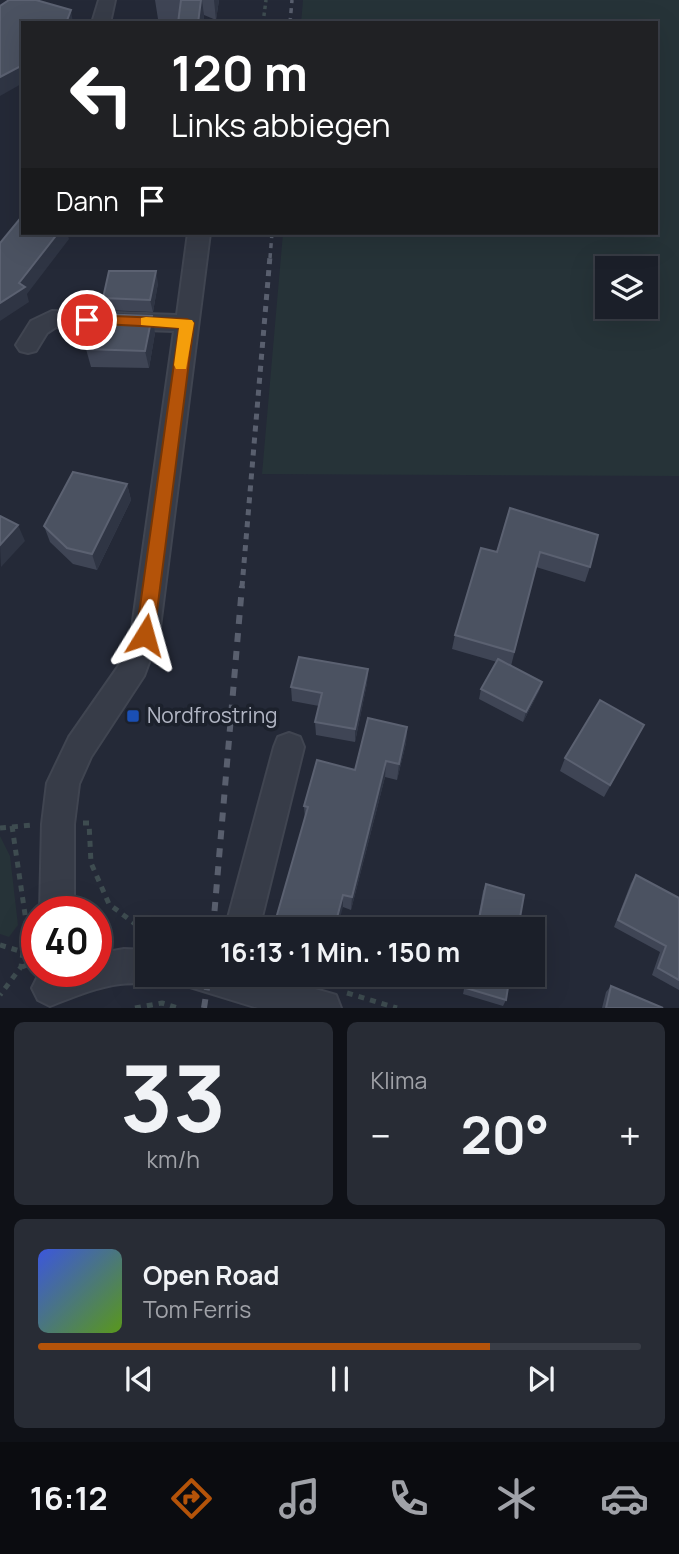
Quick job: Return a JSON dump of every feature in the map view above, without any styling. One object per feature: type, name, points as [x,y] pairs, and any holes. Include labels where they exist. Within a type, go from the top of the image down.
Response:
[{"type":"street","points":[[102,21],[107,0]]},
{"type":"street","points":[[57,896],[58,824],[63,783],[79,747],[134,667],[145,635],[199,235]]},
{"type":"street","points":[[28,345],[39,327],[52,319],[187,323]]},
{"type":"street","points":[[245,917],[289,747]]},
{"type":"street","points":[[112,968],[135,966]]},
{"type":"street","points":[[254,987],[323,1008]]},
{"type":"path","points":[[263,21],[266,0]]},
{"type":"path","points":[[58,824],[89,823],[91,863],[109,904],[135,924]]},
{"type":"path","points":[[0,828],[12,826],[22,896]]},
{"type":"path","points":[[0,945],[21,951]]},
{"type":"path","points":[[0,995],[21,986]]},
{"type":"path","points":[[135,1008],[162,1003],[178,1008]]},
{"type":"shaded area","points":[[303,0],[679,0],[679,476],[262,474],[283,235],[658,235],[658,21],[301,21]]},
{"type":"shaded area","points":[[0,836],[10,856],[18,925],[9,937],[0,934]]},
{"type":"building","points":[[9,0],[36,0],[71,10],[67,21],[21,21],[21,66],[0,77],[0,6]]},
{"type":"building","points":[[181,0],[201,0],[198,21],[178,21]]},
{"type":"building","points":[[21,217],[21,235],[56,235],[19,283],[25,287],[0,303],[0,243]]},
{"type":"building","points":[[109,271],[156,271],[150,300],[103,298]]},
{"type":"building","points":[[94,314],[152,316],[145,351],[86,349]]},
{"type":"building","points":[[73,472],[127,484],[92,554],[67,548],[44,526]]},
{"type":"building","points":[[510,508],[598,535],[590,567],[540,552],[514,652],[455,635],[481,548],[497,552]]},
{"type":"building","points":[[0,516],[18,525],[0,545]]},
{"type":"building","points":[[299,657],[368,669],[355,729],[315,722],[322,693],[291,687]]},
{"type":"building","points":[[498,659],[542,682],[526,712],[481,689]]},
{"type":"building","points":[[600,700],[644,725],[610,785],[565,758]]},
{"type":"building","points":[[368,718],[407,727],[399,764],[386,761],[352,897],[343,895],[337,917],[276,917],[308,807],[304,806],[317,760],[355,770]]},
{"type":"building","points":[[636,875],[679,898],[679,980],[658,968],[666,946],[618,920]]},
{"type":"building","points":[[486,884],[524,895],[520,917],[479,917]]},
{"type":"building","points":[[611,986],[663,1008],[606,1008]]},
{"type":"building","points":[[466,987],[508,987],[506,1000]]},
{"type":"railway","points":[[290,21],[292,0]]},
{"type":"railway","points":[[270,258],[272,235]]},
{"type":"railway","points":[[242,587],[270,256]]},
{"type":"railway","points":[[214,917],[242,586]]},
{"type":"railway","points":[[204,1008],[207,987]]},
{"type":"slow traffic","points":[[146,322],[187,323],[181,365]]},
{"type":"place","name":"Nordfrostring","points":[[133,716]]},
{"type":"route","points":[[87,320],[187,323],[145,635]]}]
